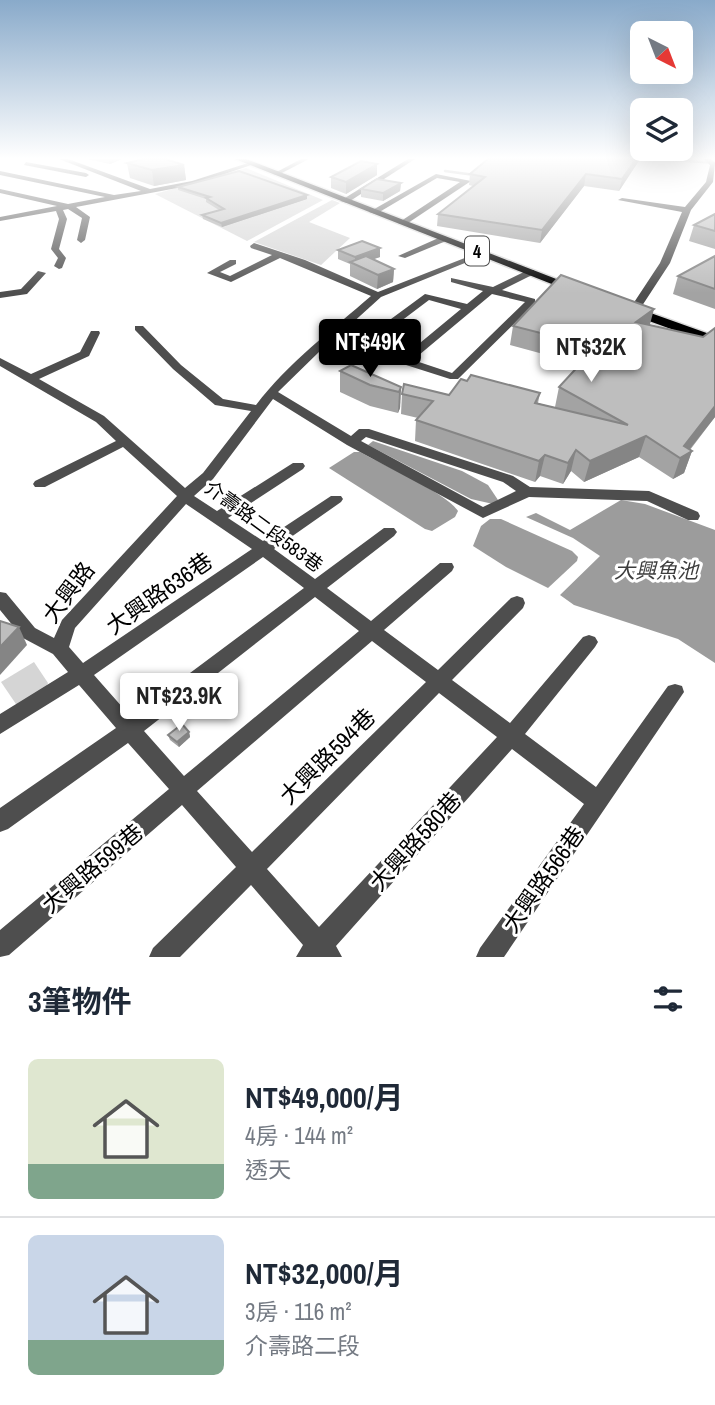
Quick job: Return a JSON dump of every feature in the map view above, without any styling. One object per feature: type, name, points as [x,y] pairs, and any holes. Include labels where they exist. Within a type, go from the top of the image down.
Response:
[{"type":"main road","name":"4","points":[[351,204],[592,295]]},
{"type":"main road","points":[[628,308],[715,341]]},
{"type":"street","points":[[56,204],[71,207],[86,217],[81,240]]},
{"type":"street","points":[[0,219],[89,204]]},
{"type":"street","points":[[373,212],[388,204]]},
{"type":"street","points":[[402,223],[432,204]]},
{"type":"street","points":[[644,204],[687,211]]},
{"type":"street","points":[[628,308],[665,263],[687,211],[694,204]]},
{"type":"street","points":[[59,210],[63,219],[55,249],[62,258],[59,266]]},
{"type":"street","points":[[402,256],[443,239]]},
{"type":"street","points":[[254,246],[302,262],[378,295]]},
{"type":"street","name":"介壽路二段583巷","points":[[483,254],[378,295],[318,347],[271,393],[208,476],[186,496],[263,549],[598,802]]},
{"type":"street","points":[[233,262],[212,273],[231,279],[279,255]]},
{"type":"street","points":[[404,362],[491,290],[531,272]]},
{"type":"street","points":[[0,295],[24,292],[41,273]]},
{"type":"street","points":[[318,347],[360,347],[453,377],[532,301],[454,280]]},
{"type":"street","points":[[360,347],[428,296],[468,307]]},
{"type":"street","points":[[139,328],[177,367],[219,402],[260,409]]},
{"type":"street","points":[[31,378],[85,354],[95,333]]},
{"type":"street","points":[[0,361],[100,419],[186,496]]},
{"type":"street","points":[[271,393],[352,442],[483,513],[527,492],[649,496],[694,516]]},
{"type":"street","points":[[352,442],[364,432],[508,479],[527,492]]},
{"type":"street","points":[[40,484],[124,442]]},
{"type":"street","points":[[218,517],[298,466]]},
{"type":"street","name":"大興路","points":[[186,496],[68,625],[59,649],[251,866],[319,953]]},
{"type":"street","name":"大興路636巷","points":[[0,725],[81,674],[336,499]]},
{"type":"street","points":[[0,821],[130,730],[389,532]]},
{"type":"street","name":"大興路599巷","points":[[0,946],[446,567]]},
{"type":"street","points":[[0,598],[29,633],[59,649]]},
{"type":"street","name":"大興路594巷","points":[[162,957],[517,603]]},
{"type":"street","name":"大興路580巷","points":[[319,953],[589,642]]},
{"type":"street","name":"大興路566巷","points":[[489,957],[676,692]]},
{"type":"shaded area","points":[[174,204],[316,204],[247,241]]},
{"type":"shaded area","points":[[325,204],[339,204],[309,222],[350,238],[321,265],[254,242]]},
{"type":"shaded area","points":[[34,662],[48,683],[46,688],[18,707],[1,682]]},
{"type":"water","points":[[373,441],[462,471],[488,485],[498,500],[493,504],[471,499],[368,445]]},
{"type":"water","points":[[354,452],[360,452],[413,479],[440,496],[458,511],[455,517],[432,531],[425,529],[329,468]]},
{"type":"water","name":"大興魚池","points":[[621,500],[645,504],[715,530],[715,663],[678,639],[574,605],[560,595],[600,556],[573,538],[526,517],[536,513],[570,530]]},
{"type":"water","name":"大興魚池","points":[[490,519],[501,519],[572,551],[578,557],[577,561],[548,588],[506,567],[473,546],[481,526]]},
{"type":"building","points":[[215,204],[280,204],[221,223],[202,215],[224,209]]},
{"type":"building","points":[[451,204],[563,204],[542,230],[438,214]]},
{"type":"building","points":[[715,214],[715,231],[694,225]]},
{"type":"building","points":[[362,241],[380,248],[355,257],[338,250]]},
{"type":"building","points":[[366,256],[394,269],[378,275],[350,262]]},
{"type":"building","points":[[715,256],[715,289],[678,276]]},
{"type":"building","points":[[561,275],[654,309],[636,322],[703,337],[715,328],[715,406],[684,446],[692,451],[680,458],[646,436],[590,461],[576,450],[568,463],[545,455],[539,461],[416,420],[433,401],[402,394],[404,384],[449,395],[461,379],[467,381],[471,375],[540,393],[535,403],[628,425],[559,387],[596,347],[513,326]]},
{"type":"building","points":[[351,365],[401,387],[399,392],[370,385],[340,371]]},
{"type":"building","points":[[0,621],[19,627],[0,647]]},
{"type":"building","points":[[182,724],[189,732],[177,742],[168,735]]}]
